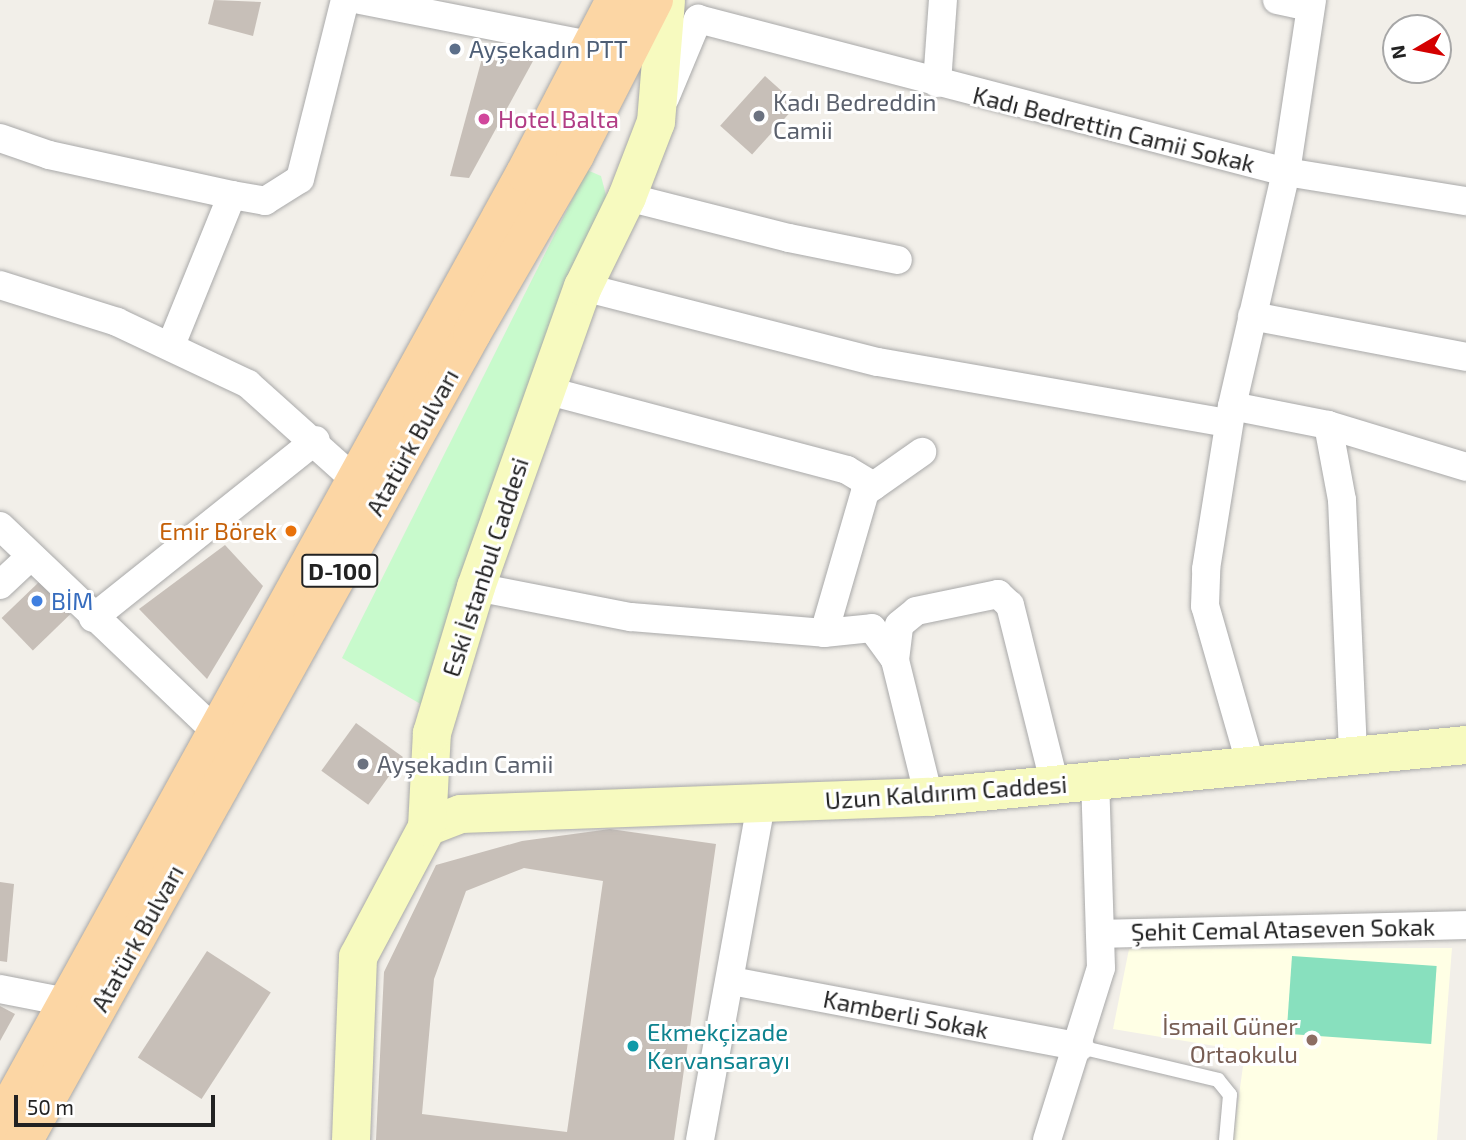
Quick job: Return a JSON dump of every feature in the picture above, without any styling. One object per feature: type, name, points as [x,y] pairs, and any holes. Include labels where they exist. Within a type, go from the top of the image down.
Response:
[{"type":"main road","name":"Atatürk Bulvarı","points":[[0,1124],[594,46],[615,0]]},
{"type":"main road","name":"Atatürk Bulvarı","points":[[24,1140],[472,333],[581,144],[654,0]]},
{"type":"main road","name":"Eski İstanbul Caddesi","points":[[351,1140],[358,957],[427,827],[432,733],[476,587],[583,287],[627,197],[656,122],[682,10]]},
{"type":"main road","name":"Uzun Kaldırım Caddesi","points":[[427,827],[461,814],[929,797],[1466,745]]},
{"type":"street","points":[[0,138],[50,155],[265,201],[300,179],[345,0]]},
{"type":"street","points":[[360,0],[594,46]]},
{"type":"street","points":[[937,83],[943,0]]},
{"type":"street","points":[[1251,766],[1205,606],[1206,569],[1231,415],[1286,173],[1311,4],[1278,0]]},
{"type":"street","name":"Kadı Bedrettin Camii Sokak","points":[[682,10],[937,83],[1286,173],[1466,201]]},
{"type":"street","points":[[172,345],[232,195]]},
{"type":"street","points":[[627,197],[789,238],[898,260]]},
{"type":"street","points":[[0,285],[117,321],[172,345],[248,384],[316,440],[354,479]]},
{"type":"street","points":[[583,287],[878,362],[1231,415],[1328,425],[1466,467]]},
{"type":"street","points":[[1252,316],[1466,357]]},
{"type":"street","points":[[545,390],[847,470],[874,486]]},
{"type":"street","points":[[1328,425],[1342,500],[1353,756]]},
{"type":"street","points":[[93,618],[316,440]]},
{"type":"street","points":[[824,633],[865,492],[922,452]]},
{"type":"street","points":[[0,526],[93,618],[216,732]]},
{"type":"street","points":[[0,585],[31,556]]},
{"type":"street","points":[[476,587],[631,617],[824,633],[872,628],[895,660]]},
{"type":"street","points":[[929,797],[895,660],[898,625],[916,611],[998,594],[1010,606],[1055,785]]},
{"type":"street","points":[[1047,1140],[1080,1047],[1101,968],[1095,781]]},
{"type":"street","points":[[700,1140],[732,981],[761,805]]},
{"type":"street","name":"Şehit Cemal Ataseven Sokak","points":[[1100,934],[1466,925]]},
{"type":"street","name":"Kamberli Sokak","points":[[732,981],[1080,1047]]},
{"type":"street","points":[[0,989],[66,1002]]},
{"type":"lane","points":[[1080,1047],[1218,1080],[1230,1096],[1226,1140]]},
{"type":"shaded area","name":"İsmail Güner Ortaokulu","points":[[1452,948],[1437,1140],[1233,1140],[1245,1051],[1113,1029],[1129,949]]},
{"type":"green space","points":[[587,170],[601,176],[607,199],[429,709],[342,658]]},
{"type":"green space","points":[[1292,956],[1437,966],[1431,1044],[1287,1034]]},
{"type":"building","points":[[214,0],[261,2],[253,36],[208,24]]},
{"type":"building","name":"Hotel Balta","points":[[484,51],[533,61],[469,178],[450,176]]},
{"type":"building","name":"Kadı Bedreddin Camii","points":[[765,76],[797,105],[752,155],[720,126]]},
{"type":"building","points":[[225,545],[263,586],[207,679],[139,609]]},
{"type":"building","points":[[39,582],[70,614],[33,650],[2,618]]},
{"type":"building","name":"Ayşekadın Camii","points":[[356,723],[403,757],[368,805],[321,771]]},
{"type":"building","name":"Ekmekçizade Kervansarayı","points":[[610,829],[716,844],[674,1140],[376,1140],[384,972],[436,865],[522,841]],"holes":[[[524,868],[603,881],[567,1132],[422,1114],[434,979],[466,891]]]},
{"type":"building","points":[[0,882],[14,884],[7,962],[0,961]]},
{"type":"building","points":[[207,951],[271,992],[202,1099],[138,1058]]},
{"type":"building","points":[[0,1006],[15,1014],[0,1041]]},
{"type":"place","name":"Ayşekadın PTT","points":[[455,49]]},
{"type":"place","name":"Kadı Bedreddin Camii","points":[[759,116]]},
{"type":"place","name":"Hotel Balta","points":[[484,119]]},
{"type":"place","name":"Emir Börek","points":[[291,531]]},
{"type":"place","name":"BİM","points":[[37,601]]},
{"type":"place","name":"Ayşekadın Camii","points":[[363,764]]},
{"type":"place","name":"İsmail Güner Ortaokulu","points":[[1312,1040]]},
{"type":"place","name":"Ekmekçizade Kervansarayı","points":[[633,1046]]}]
